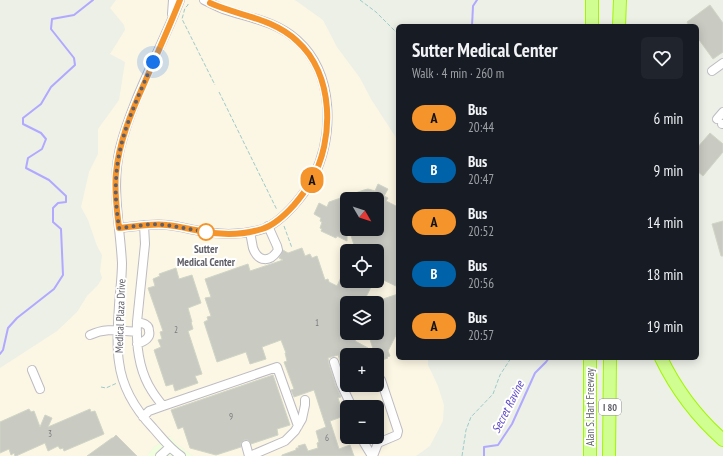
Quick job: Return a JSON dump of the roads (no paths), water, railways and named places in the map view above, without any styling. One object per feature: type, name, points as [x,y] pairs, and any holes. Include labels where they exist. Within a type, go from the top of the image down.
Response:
[{"type":"highway","points":[[592,0],[592,24]]},
{"type":"highway","points":[[619,24],[620,0]]},
{"type":"highway","name":"Alan S. Hart Freeway","points":[[590,360],[590,456]]},
{"type":"highway","name":"Alan S. Hart Freeway","points":[[609,456],[610,360]]},
{"type":"highway","points":[[662,360],[674,382],[688,402],[723,440]]},
{"type":"street","points":[[172,21],[173,0]]},
{"type":"street","points":[[119,228],[153,224],[211,233],[250,232],[268,226],[280,218],[300,198],[311,182],[317,169],[325,140],[327,118],[326,96],[317,67],[305,49],[298,41],[285,31],[272,24],[222,8],[204,0]]},
{"type":"street","name":"Medical Plaza Drive","points":[[181,456],[170,447],[143,417],[129,395],[123,380],[119,363],[117,345],[122,264],[116,174],[123,136],[132,111],[172,21],[184,2]]},
{"type":"street","points":[[712,71],[723,64]]},
{"type":"street","points":[[721,122],[723,112]]},
{"type":"street","points":[[144,225],[146,244],[136,332],[138,355],[143,374],[152,392],[163,406]]},
{"type":"street","points":[[250,232],[253,248],[260,258],[265,259],[272,257],[278,250],[268,226]]},
{"type":"street","points":[[137,322],[146,325],[150,332],[149,336],[144,341],[137,344]]},
{"type":"street","points":[[90,335],[98,331],[106,330],[136,332]]},
{"type":"street","points":[[334,362],[349,400]]},
{"type":"street","points":[[143,417],[149,411],[223,389],[263,375],[277,367],[298,426]]},
{"type":"street","points":[[32,370],[40,389]]},
{"type":"street","points":[[373,456],[378,443],[397,435],[398,431],[384,391]]},
{"type":"street","points":[[246,445],[250,456],[285,441],[302,419],[305,400]]},
{"type":"street","points":[[365,444],[373,456]]},
{"type":"street","points":[[160,456],[170,447]]},
{"type":"waterway","points":[[0,354],[3,350],[8,328],[17,318],[54,289],[63,275],[61,229],[53,222],[53,208],[58,203],[66,202],[66,196],[49,180],[26,168],[28,158],[42,149],[46,139],[41,133],[23,124],[23,118],[41,104],[51,87],[75,65],[74,58],[51,29],[52,19],[74,15],[93,0]]},
{"type":"waterway","name":"Secret Ravine","points":[[472,24],[473,6],[477,0]]},
{"type":"waterway","name":"Secret Ravine","points":[[484,456],[484,447],[498,445],[512,424],[535,373],[548,360]]},
{"type":"place","name":"Sutter Medical Center","points":[[206,232]]}]
